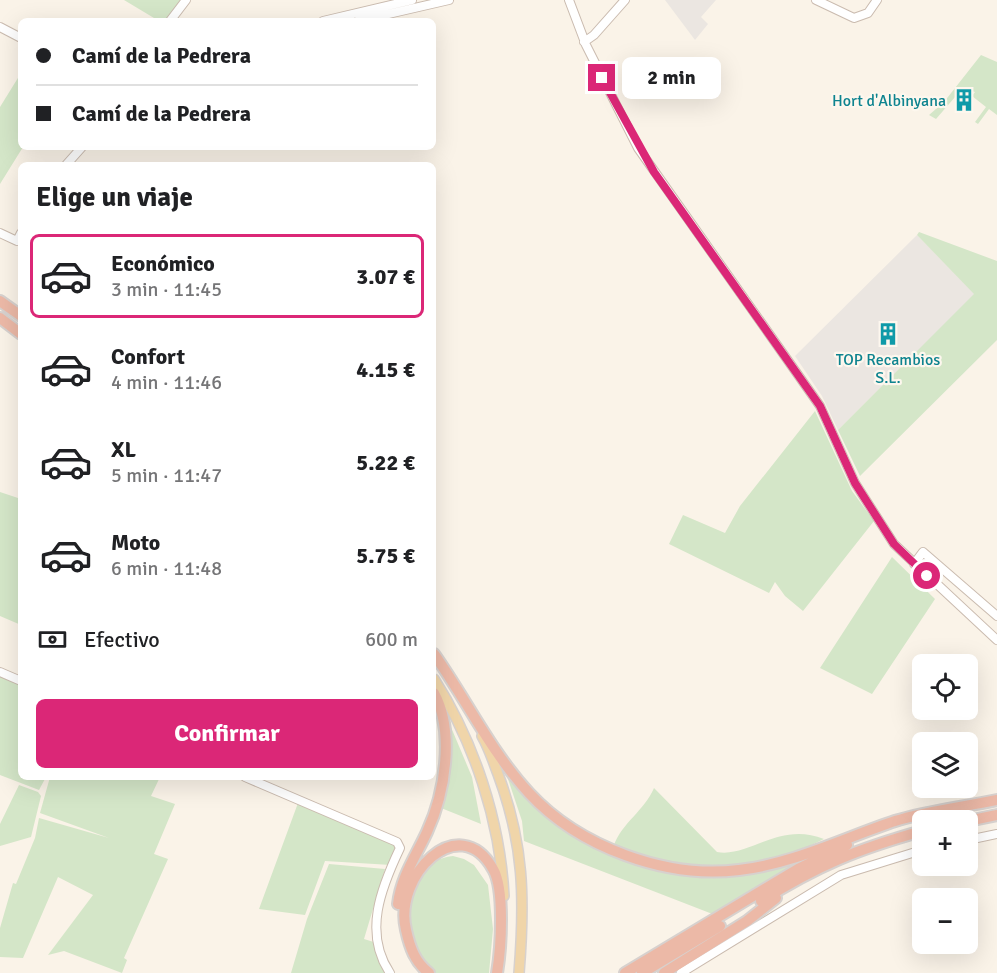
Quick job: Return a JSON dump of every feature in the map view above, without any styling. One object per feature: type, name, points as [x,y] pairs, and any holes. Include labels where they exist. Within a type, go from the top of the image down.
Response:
[{"type":"highway","points":[[0,301],[18,314]]},
{"type":"highway","points":[[0,318],[18,332]]},
{"type":"highway","points":[[436,659],[492,744],[529,793],[565,823],[604,846],[646,862],[696,870],[739,870],[785,860],[897,820],[997,800]]},
{"type":"highway","points":[[419,973],[402,950],[396,917],[400,890],[428,830],[442,791],[446,761],[444,729],[436,700]]},
{"type":"highway","points":[[625,973],[798,869],[836,849],[900,825],[997,800]]},
{"type":"highway","points":[[978,819],[997,815]]},
{"type":"highway","points":[[642,973],[805,873],[845,855],[912,834]]},
{"type":"highway","points":[[429,973],[410,949],[402,916],[406,893],[414,875],[426,861],[440,851],[458,847],[468,848],[487,860],[498,880],[499,958],[497,973]]},
{"type":"highway","points":[[664,973],[747,921],[787,889],[845,855]]},
{"type":"main road","points":[[436,659],[485,742],[512,813],[522,872],[523,926],[519,973]]},
{"type":"main road","points":[[436,683],[471,752],[491,812],[503,876],[506,923],[502,973]]},
{"type":"street","points":[[172,18],[186,0]]},
{"type":"street","points":[[336,18],[412,0]]},
{"type":"street","points":[[371,18],[449,0]]},
{"type":"street","points":[[584,42],[594,35],[626,0]]},
{"type":"street","points":[[816,0],[854,18],[868,13],[877,0]]},
{"type":"street","points":[[568,2],[584,42],[638,148],[820,406],[855,483],[894,544],[997,640]]},
{"type":"street","points":[[0,27],[18,36]]},
{"type":"street","points":[[69,162],[79,150]]},
{"type":"street","points":[[0,233],[17,242],[18,240]]},
{"type":"street","points":[[914,564],[923,552],[997,616]]},
{"type":"street","points":[[0,672],[18,680]]},
{"type":"street","points":[[252,780],[397,842],[399,848],[380,893],[375,939],[390,973]]},
{"type":"street","points":[[978,838],[997,834]]},
{"type":"street","points":[[681,973],[841,875],[912,853]]},
{"type":"shaded area","points":[[665,0],[716,0],[701,17],[708,24],[695,40]]},
{"type":"shaded area","name":"TOP Recambios S.L.","points":[[917,235],[975,294],[838,430],[822,396],[795,356]]},
{"type":"green space","points":[[124,0],[184,0],[170,18],[154,18]]},
{"type":"green space","points":[[981,55],[997,62],[997,115],[989,109],[978,124],[975,122],[986,107],[972,96],[975,92],[972,91],[969,94],[962,89],[936,119],[929,115],[944,102]]},
{"type":"green space","points":[[18,78],[18,150],[21,150],[0,184],[0,107]]},
{"type":"green space","points":[[919,232],[997,261],[997,340],[860,476],[838,430],[974,294],[917,235]]},
{"type":"green space","points":[[815,411],[852,491],[874,521],[803,611],[785,596],[775,582],[769,593],[669,544],[683,515],[725,533],[740,506]]},
{"type":"green space","points":[[0,492],[18,498],[18,624],[0,616]]},
{"type":"green space","points":[[892,557],[935,599],[872,694],[820,668]]},
{"type":"green space","points":[[0,675],[18,684],[18,780],[44,780],[39,790],[0,775]]},
{"type":"green space","points":[[445,713],[472,777],[481,824],[441,808],[450,771]]},
{"type":"green space","points":[[505,770],[540,807],[645,865],[773,868],[807,860],[715,915],[524,841],[522,821]]},
{"type":"green space","points":[[49,780],[159,780],[151,796],[175,804],[154,854],[168,859],[124,958],[127,960],[122,973],[64,951],[48,955],[93,895],[58,877],[23,958],[0,957],[0,928],[13,883],[16,884],[35,838],[39,818],[109,838],[40,813]]},
{"type":"green space","points":[[19,785],[38,792],[41,796],[31,837],[0,846],[0,824]]},
{"type":"green space","points":[[654,788],[717,852],[741,850],[793,834],[824,839],[773,859],[720,866],[666,861],[614,845],[622,830],[645,804]]},
{"type":"green space","points":[[298,803],[402,845],[391,865],[325,861],[305,915],[259,909]]},
{"type":"green space","points":[[453,856],[474,865],[488,885],[493,929],[489,973],[436,973],[422,961],[410,931],[409,914],[416,882],[425,869],[437,860]]},
{"type":"green space","points":[[329,864],[385,869],[364,939],[380,944],[392,973],[291,973],[307,919]]},
{"type":"place","name":"Hort d'Albinyana","points":[[964,100]]},
{"type":"place","name":"TOP Recambios S.L.","points":[[888,334]]},
{"type":"route","points":[[602,78],[638,148],[820,406],[855,483],[894,544],[927,576]]}]
